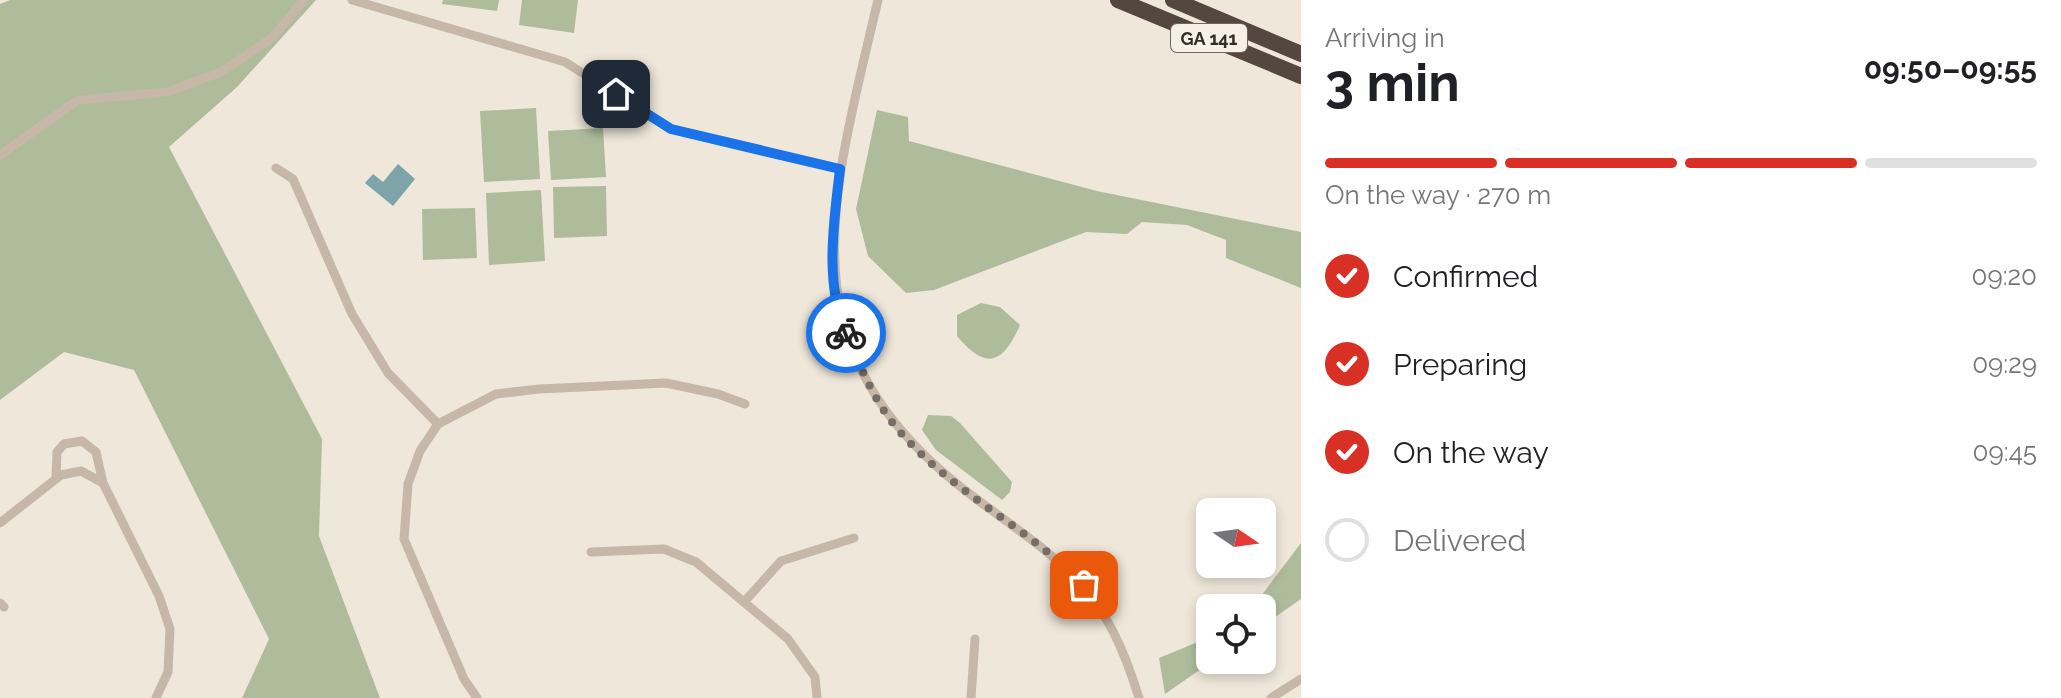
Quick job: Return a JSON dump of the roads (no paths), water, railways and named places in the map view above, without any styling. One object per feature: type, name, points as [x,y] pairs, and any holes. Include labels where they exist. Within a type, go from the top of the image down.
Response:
[{"type":"highway","name":"GA 141","points":[[1118,0],[1301,76]]},
{"type":"highway","name":"GA 141","points":[[1173,0],[1301,54]]},
{"type":"street","points":[[0,155],[78,100],[167,92],[221,72],[272,38],[304,0]]},
{"type":"street","points":[[352,0],[394,15],[565,62],[671,129],[840,169]]},
{"type":"street","points":[[878,0],[840,169],[832,248],[834,280],[843,326],[873,392],[896,428],[946,477],[1050,553],[1084,585],[1116,634],[1139,698]]},
{"type":"street","points":[[276,168],[293,179],[352,314],[388,373],[438,424]]},
{"type":"street","points":[[477,698],[464,679],[404,539],[408,484],[420,451],[438,424],[496,394],[539,389],[666,383],[718,394],[745,404]]},
{"type":"street","points":[[56,478],[57,452],[64,444],[82,441],[96,452],[103,483],[153,583],[170,629],[168,672],[156,698]]},
{"type":"street","points":[[0,523],[56,478],[81,471],[103,483]]},
{"type":"street","points":[[745,601],[781,561],[854,538]]},
{"type":"street","points":[[591,552],[664,549],[696,562],[788,639],[815,677],[817,698]]},
{"type":"street","points":[[971,698],[975,639]]},
{"type":"street","points":[[1271,698],[1301,679]]},
{"type":"water","points":[[398,164],[415,179],[393,206],[365,183],[373,174],[383,182]]}]
